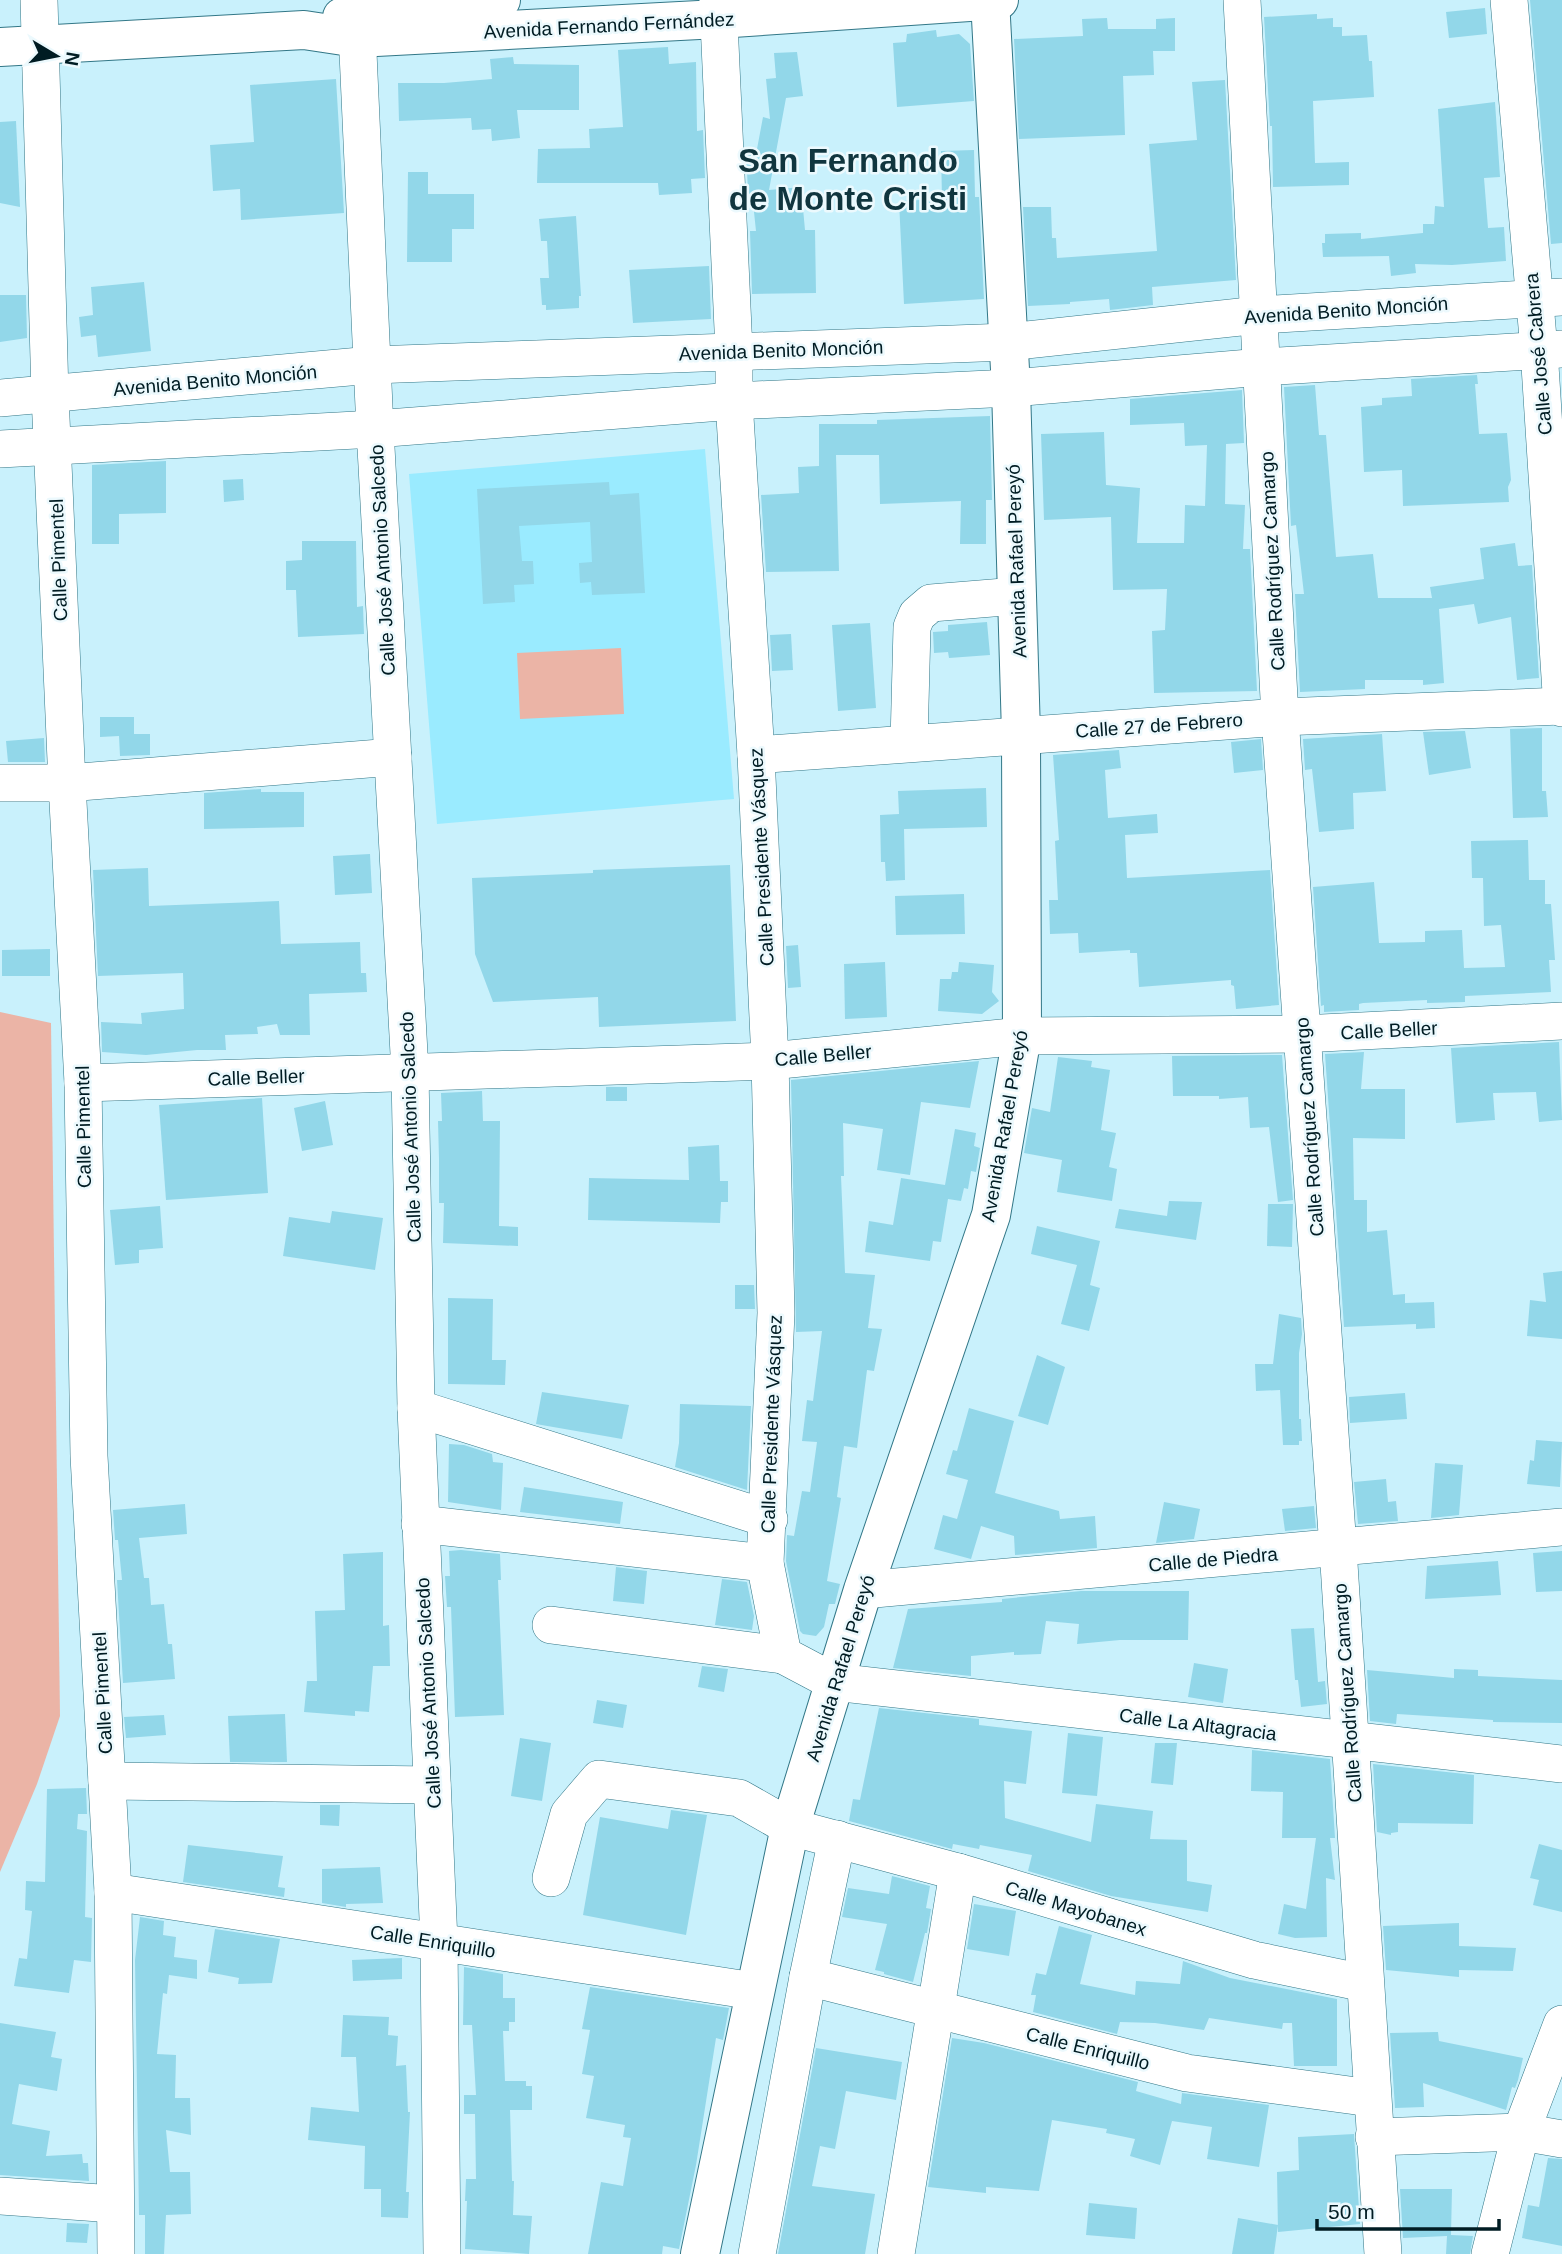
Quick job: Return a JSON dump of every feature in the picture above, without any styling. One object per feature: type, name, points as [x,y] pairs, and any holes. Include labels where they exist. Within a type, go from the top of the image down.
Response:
[{"type":"main road","name":"Avenida Fernando Fernández","points":[[0,47],[304,30],[357,17],[501,0]]},
{"type":"main road","name":"Avenida Rafael Pereyó","points":[[700,2254],[790,1827],[863,1590],[991,1215],[1022,1036],[1021,734],[1011,388],[990,0]]},
{"type":"main road","name":"Avenida Fernando Fernández","points":[[357,17],[718,10],[999,0]]},
{"type":"street","name":"Calle Pimentel","points":[[39,0],[50,394],[83,1083],[89,1457],[113,1892],[116,2254]]},
{"type":"street","name":"Calle Rodríguez Camargo","points":[[1242,0],[1280,717],[1338,1548],[1382,2254]]},
{"type":"street","name":"Calle José Cabrera","points":[[1509,0],[1548,298],[1562,706]]},
{"type":"street","name":"Calle Presidente Vásquez","points":[[718,10],[734,401],[756,755],[770,1061],[776,1313],[765,1563],[783,1655]]},
{"type":"street","name":"Calle José Antonio Salcedo","points":[[357,17],[375,429],[410,1073],[415,1408],[439,1942],[442,2254]]},
{"type":"street","name":"Avenida Benito Monción","points":[[0,398],[372,365],[1008,342],[1259,315],[1548,298]]},
{"type":"street","points":[[0,449],[375,429],[734,401],[1011,388],[1262,367],[1550,350]]},
{"type":"street","points":[[909,743],[912,627],[917,615],[931,603],[1017,596]]},
{"type":"street","name":"Calle 27 de Febrero","points":[[756,755],[1280,717],[1562,706]]},
{"type":"street","points":[[0,783],[67,783],[393,757]]},
{"type":"street","name":"Calle Beller","points":[[83,1083],[770,1061],[1022,1036],[1302,1034],[1562,1021]]},
{"type":"street","points":[[415,1408],[769,1519]]},
{"type":"street","points":[[420,1524],[765,1563]]},
{"type":"street","name":"Calle de Piedra","points":[[863,1590],[1562,1527]]},
{"type":"street","points":[[551,1625],[783,1655],[834,1682]]},
{"type":"street","name":"Calle La Altagracia","points":[[834,1682],[1562,1764]]},
{"type":"street","name":"Calle Mayobanex","points":[[551,1878],[569,1814],[599,1779],[739,1797],[790,1827],[958,1872],[1254,1960],[1364,1983]]},
{"type":"street","points":[[107,1781],[432,1785]]},
{"type":"street","points":[[757,2254],[808,1977],[837,1839]]},
{"type":"street","points":[[896,2254],[958,1872]]},
{"type":"street","name":"Calle Enriquillo","points":[[113,1892],[754,1991]]},
{"type":"street","name":"Calle Enriquillo","points":[[808,1977],[1187,2073],[1371,2098]]},
{"type":"street","points":[[1490,2254],[1521,2132],[1562,2024]]},
{"type":"street","points":[[1374,2137],[1521,2132],[1562,2139]]},
{"type":"street","points":[[0,2196],[114,2204]]},
{"type":"shaded area","points":[[705,449],[734,799],[437,824],[409,474]]},
{"type":"shaded area","points":[[621,648],[624,714],[520,719],[517,653]]},
{"type":"shaded area","points":[[0,1012],[51,1023],[60,1716],[37,1784],[0,1872]]},
{"type":"building","points":[[1530,0],[1562,0],[1562,243],[1551,244]]},
{"type":"building","points":[[1485,8],[1487,34],[1449,38],[1446,12]]},
{"type":"building","points":[[1317,14],[1317,19],[1333,18],[1333,27],[1342,27],[1342,36],[1367,35],[1374,97],[1313,101],[1315,163],[1349,162],[1349,185],[1273,187],[1272,126],[1264,17]]},
{"type":"building","points":[[1107,18],[1108,29],[1156,29],[1156,19],[1175,18],[1175,51],[1153,51],[1154,75],[1123,76],[1125,135],[1019,139],[1014,39],[1083,36],[1082,19]]},
{"type":"building","points":[[936,30],[937,37],[959,34],[970,44],[974,101],[897,107],[893,43],[906,42],[907,34]]},
{"type":"building","points":[[668,47],[669,64],[696,62],[697,131],[703,130],[705,178],[691,179],[692,193],[659,195],[658,183],[537,183],[538,149],[590,148],[589,129],[623,127],[618,50]]},
{"type":"building","points":[[797,52],[803,96],[786,98],[769,190],[801,187],[805,230],[815,230],[816,293],[752,294],[750,231],[756,231],[752,193],[748,194],[746,147],[757,149],[763,117],[770,119],[766,79],[776,78],[774,53]]},
{"type":"building","points":[[513,57],[514,64],[579,65],[579,110],[517,110],[520,138],[492,141],[491,129],[472,130],[471,118],[399,121],[398,83],[492,79],[490,59]]},
{"type":"building","points":[[336,79],[344,213],[241,220],[240,189],[213,191],[210,145],[254,142],[250,85]]},
{"type":"building","points":[[1225,80],[1236,280],[1152,287],[1153,305],[1110,310],[1109,299],[1028,306],[1023,207],[1051,207],[1052,238],[1056,238],[1057,258],[1157,251],[1149,144],[1197,140],[1192,82]]},
{"type":"building","points":[[1495,102],[1500,177],[1484,178],[1488,228],[1504,227],[1506,261],[1452,265],[1415,264],[1416,273],[1391,276],[1389,256],[1323,257],[1322,243],[1325,243],[1325,234],[1361,233],[1361,239],[1423,233],[1423,224],[1434,224],[1435,206],[1444,207],[1438,109]]},
{"type":"building","points":[[16,121],[20,207],[0,203],[0,122]]},
{"type":"building","points":[[974,150],[975,197],[979,197],[984,299],[904,304],[899,201],[942,199],[941,151]]},
{"type":"building","points":[[408,172],[428,172],[428,194],[474,194],[474,229],[452,229],[452,262],[407,262]]},
{"type":"building","points":[[576,216],[581,296],[579,308],[546,310],[546,305],[542,305],[540,278],[549,278],[547,241],[541,241],[539,219]]},
{"type":"building","points":[[709,266],[711,319],[633,323],[629,270]]},
{"type":"building","points":[[144,282],[151,351],[98,357],[96,335],[81,337],[79,317],[93,315],[91,287]]},
{"type":"building","points":[[0,295],[26,295],[27,338],[0,342]]},
{"type":"building","points":[[1477,375],[1478,384],[1475,384],[1479,434],[1507,433],[1511,480],[1508,487],[1509,502],[1403,506],[1402,470],[1364,472],[1361,407],[1382,405],[1382,398],[1412,396],[1411,379]]},
{"type":"building","points":[[1315,385],[1319,435],[1326,435],[1336,557],[1373,554],[1378,598],[1432,598],[1430,587],[1484,579],[1480,548],[1515,543],[1518,566],[1532,565],[1539,678],[1517,680],[1511,617],[1478,624],[1474,604],[1439,609],[1444,683],[1423,685],[1423,680],[1365,680],[1365,689],[1300,692],[1295,594],[1304,594],[1296,525],[1291,526],[1284,387]]},
{"type":"building","points":[[1242,390],[1244,443],[1226,444],[1225,504],[1245,505],[1243,549],[1250,549],[1257,691],[1154,693],[1152,631],[1165,630],[1167,589],[1113,590],[1111,517],[1044,520],[1041,434],[1104,432],[1106,485],[1140,488],[1137,543],[1184,543],[1185,505],[1205,506],[1207,445],[1185,446],[1184,423],[1130,425],[1130,399]]},
{"type":"building","points":[[990,416],[992,500],[986,500],[986,544],[960,544],[961,501],[880,504],[879,455],[836,455],[839,571],[766,572],[761,495],[799,493],[798,467],[819,466],[819,424],[877,424],[877,420]]},
{"type":"building","points":[[166,461],[166,513],[119,514],[119,544],[92,544],[92,465]]},
{"type":"building","points":[[243,479],[244,500],[224,502],[223,480]]},
{"type":"building","points":[[609,482],[610,495],[639,493],[645,593],[592,595],[591,582],[580,583],[579,563],[592,562],[590,522],[519,526],[522,561],[533,561],[534,584],[514,585],[515,602],[483,604],[477,489]]},
{"type":"building","points":[[302,541],[356,541],[357,607],[363,606],[364,634],[298,637],[296,590],[286,590],[286,561],[302,560]]},
{"type":"building","points":[[987,622],[990,655],[949,658],[948,652],[934,653],[933,632],[948,631],[948,625]]},
{"type":"building","points":[[870,623],[876,708],[838,711],[832,625]]},
{"type":"building","points":[[791,634],[793,670],[772,671],[770,635]]},
{"type":"building","points":[[100,717],[134,717],[134,734],[150,734],[150,755],[120,756],[119,736],[100,737]]},
{"type":"building","points":[[1542,728],[1542,791],[1546,791],[1548,817],[1513,818],[1510,729]]},
{"type":"building","points":[[1465,731],[1471,768],[1429,775],[1423,732]]},
{"type":"building","points":[[1382,734],[1386,791],[1353,793],[1354,829],[1319,832],[1312,769],[1305,770],[1303,739]]},
{"type":"building","points":[[44,738],[45,762],[8,762],[6,741]]},
{"type":"building","points":[[1261,739],[1263,770],[1234,773],[1231,742]]},
{"type":"building","points":[[1119,750],[1121,768],[1105,770],[1108,818],[1157,814],[1158,833],[1125,835],[1127,878],[1270,870],[1279,1005],[1236,1009],[1231,980],[1139,987],[1137,953],[1130,953],[1130,950],[1079,953],[1078,933],[1050,934],[1049,900],[1058,900],[1055,841],[1059,840],[1053,755]]},
{"type":"building","points":[[986,788],[987,827],[904,829],[905,880],[886,881],[885,862],[881,862],[880,815],[899,814],[898,791]]},
{"type":"building","points":[[261,789],[261,792],[304,792],[304,827],[204,829],[204,793]]},
{"type":"building","points":[[1528,840],[1529,880],[1545,880],[1545,904],[1551,904],[1555,960],[1549,960],[1551,992],[1465,996],[1465,1002],[1427,1003],[1427,1000],[1363,1003],[1359,1004],[1359,1010],[1324,1012],[1324,1005],[1321,1006],[1313,887],[1374,882],[1379,943],[1425,942],[1425,931],[1462,930],[1464,968],[1505,967],[1501,925],[1484,926],[1483,878],[1472,878],[1471,841]]},
{"type":"building","points":[[370,854],[372,893],[335,895],[333,856]]},
{"type":"building","points":[[730,865],[736,1021],[599,1027],[598,997],[493,1002],[475,954],[472,878]]},
{"type":"building","points":[[148,868],[149,906],[279,901],[281,944],[360,942],[361,973],[366,973],[367,992],[309,994],[310,1035],[280,1035],[277,1024],[257,1027],[258,1034],[225,1035],[226,1050],[146,1055],[102,1052],[101,1022],[142,1024],[141,1013],[184,1009],[183,973],[98,976],[93,870]]},
{"type":"building","points":[[964,894],[965,934],[896,935],[895,896]]},
{"type":"building","points":[[798,945],[801,987],[788,988],[786,946]]},
{"type":"building","points":[[50,949],[50,976],[2,976],[2,950]]},
{"type":"building","points":[[885,962],[887,1017],[845,1019],[844,964]]},
{"type":"building","points":[[959,962],[994,965],[992,992],[999,1001],[982,1014],[938,1011],[940,979],[951,979],[952,972],[958,972]]},
{"type":"building","points":[[1559,1042],[1562,1120],[1539,1122],[1536,1092],[1493,1093],[1495,1120],[1456,1123],[1451,1048]]},
{"type":"building","points":[[1364,1052],[1361,1089],[1405,1089],[1405,1139],[1353,1138],[1354,1200],[1367,1200],[1367,1232],[1387,1230],[1393,1295],[1405,1294],[1405,1303],[1434,1302],[1435,1328],[1416,1329],[1416,1324],[1344,1327],[1325,1054]]},
{"type":"building","points":[[1282,1055],[1293,1200],[1278,1202],[1269,1127],[1250,1128],[1248,1097],[1219,1099],[1219,1096],[1173,1096],[1172,1056]]},
{"type":"building","points":[[1058,1057],[1092,1061],[1091,1067],[1110,1070],[1101,1130],[1116,1133],[1109,1167],[1117,1169],[1112,1201],[1057,1192],[1062,1160],[1024,1153],[1032,1108],[1050,1112]]},
{"type":"building","points":[[979,1061],[970,1108],[921,1102],[910,1175],[877,1170],[883,1129],[843,1123],[844,1176],[841,1176],[845,1273],[875,1275],[868,1328],[882,1329],[874,1371],[867,1370],[857,1448],[844,1446],[837,1497],[841,1498],[827,1581],[840,1584],[835,1604],[829,1604],[824,1627],[816,1636],[803,1634],[800,1631],[786,1561],[787,1535],[794,1536],[802,1491],[810,1492],[817,1442],[802,1441],[807,1400],[813,1401],[822,1331],[796,1332],[791,1080]]},
{"type":"building","points":[[606,1087],[627,1087],[627,1101],[606,1101]]},
{"type":"building","points":[[482,1091],[483,1121],[500,1121],[499,1226],[518,1227],[518,1246],[443,1243],[444,1203],[439,1203],[438,1121],[442,1121],[441,1093]]},
{"type":"building","points":[[262,1098],[268,1193],[166,1200],[159,1105]]},
{"type":"building","points":[[325,1101],[333,1145],[302,1151],[294,1108]]},
{"type":"building","points":[[955,1129],[976,1133],[974,1146],[980,1148],[976,1172],[971,1171],[968,1189],[964,1188],[961,1201],[948,1199],[941,1242],[933,1241],[930,1261],[865,1252],[869,1221],[893,1225],[901,1178],[945,1185]]},
{"type":"building","points":[[719,1145],[720,1181],[728,1181],[728,1202],[721,1202],[720,1223],[588,1220],[589,1178],[689,1180],[688,1147]]},
{"type":"building","points":[[1169,1201],[1202,1202],[1196,1240],[1115,1228],[1119,1209],[1167,1216]]},
{"type":"building","points":[[1268,1204],[1293,1204],[1292,1247],[1267,1246]]},
{"type":"building","points":[[160,1206],[163,1248],[139,1250],[139,1263],[115,1265],[110,1210]]},
{"type":"building","points":[[332,1211],[383,1218],[375,1270],[283,1256],[289,1217],[330,1223]]},
{"type":"building","points":[[1037,1226],[1100,1241],[1090,1285],[1100,1288],[1089,1331],[1061,1324],[1077,1265],[1031,1254]]},
{"type":"building","points":[[1562,1271],[1562,1339],[1527,1336],[1530,1300],[1546,1302],[1543,1273]]},
{"type":"building","points":[[735,1285],[754,1285],[755,1309],[735,1309]]},
{"type":"building","points":[[448,1298],[493,1299],[492,1360],[506,1360],[505,1385],[448,1384]]},
{"type":"building","points":[[1279,1314],[1301,1318],[1299,1419],[1302,1441],[1299,1441],[1299,1445],[1283,1445],[1280,1390],[1256,1391],[1255,1364],[1273,1364]]},
{"type":"building","points":[[1037,1355],[1065,1367],[1048,1425],[1018,1416]]},
{"type":"building","points":[[542,1392],[629,1405],[622,1439],[536,1424]]},
{"type":"building","points":[[1405,1393],[1407,1419],[1350,1423],[1349,1397]]},
{"type":"building","points":[[680,1404],[751,1406],[747,1490],[675,1467]]},
{"type":"building","points":[[969,1408],[1014,1421],[995,1493],[1059,1511],[1060,1519],[1095,1516],[1097,1548],[1015,1555],[1014,1536],[981,1526],[971,1559],[934,1549],[943,1515],[957,1519],[968,1480],[946,1474],[953,1450],[957,1451]]},
{"type":"building","points":[[1536,1440],[1562,1442],[1560,1487],[1527,1484],[1530,1460],[1534,1461]]},
{"type":"building","points":[[449,1444],[464,1445],[492,1454],[493,1462],[503,1463],[501,1510],[448,1502]]},
{"type":"building","points":[[1435,1463],[1463,1465],[1459,1515],[1431,1518]]},
{"type":"building","points":[[1386,1479],[1388,1502],[1396,1501],[1398,1521],[1358,1524],[1354,1482]]},
{"type":"building","points":[[524,1487],[623,1502],[620,1524],[520,1512]]},
{"type":"building","points":[[1164,1502],[1200,1509],[1194,1539],[1156,1543]]},
{"type":"building","points":[[185,1504],[187,1534],[139,1538],[144,1578],[149,1578],[151,1605],[164,1604],[168,1644],[172,1644],[175,1679],[123,1683],[117,1580],[122,1580],[113,1510]]},
{"type":"building","points":[[1314,1506],[1316,1528],[1285,1531],[1282,1509]]},
{"type":"building","points":[[449,1551],[500,1554],[501,1580],[498,1580],[504,1715],[455,1717],[451,1607],[447,1607],[445,1576],[450,1576]]},
{"type":"building","points":[[1562,1551],[1562,1591],[1536,1592],[1533,1553]]},
{"type":"building","points":[[383,1552],[383,1626],[389,1625],[390,1666],[373,1666],[369,1712],[355,1711],[355,1716],[304,1712],[307,1681],[317,1681],[315,1611],[345,1610],[343,1554]]},
{"type":"building","points":[[1498,1561],[1501,1595],[1425,1599],[1427,1566]]},
{"type":"building","points":[[616,1567],[647,1571],[644,1604],[613,1601]]},
{"type":"building","points":[[722,1579],[747,1582],[754,1616],[752,1630],[715,1625]]},
{"type":"building","points":[[1081,1591],[1189,1591],[1188,1640],[1120,1640],[1077,1644],[1079,1624],[1046,1621],[1041,1654],[1014,1655],[1014,1652],[971,1656],[971,1676],[893,1668],[908,1609],[1002,1602],[1002,1599]]},
{"type":"building","points":[[1314,1628],[1318,1682],[1325,1681],[1327,1704],[1301,1707],[1298,1680],[1295,1680],[1291,1629]]},
{"type":"building","points":[[1194,1663],[1228,1669],[1223,1703],[1188,1697]]},
{"type":"building","points":[[702,1666],[728,1669],[724,1692],[698,1687]]},
{"type":"building","points":[[1454,1669],[1478,1670],[1478,1676],[1562,1680],[1562,1723],[1493,1722],[1397,1714],[1396,1724],[1370,1721],[1367,1670],[1454,1678]]},
{"type":"building","points":[[597,1700],[627,1705],[623,1728],[593,1723]]},
{"type":"building","points":[[879,1708],[979,1719],[979,1725],[1032,1731],[1026,1784],[1004,1781],[1005,1818],[1091,1842],[1096,1804],[1153,1811],[1150,1839],[1187,1840],[1187,1881],[1212,1885],[1208,1912],[1111,1896],[1028,1871],[1032,1855],[980,1845],[979,1849],[953,1844],[952,1849],[849,1821],[853,1799],[860,1800]]},
{"type":"building","points":[[285,1714],[287,1762],[230,1762],[228,1716]]},
{"type":"building","points":[[164,1715],[166,1735],[126,1738],[124,1717]]},
{"type":"building","points":[[1068,1733],[1103,1737],[1097,1796],[1062,1793]]},
{"type":"building","points":[[520,1738],[551,1743],[542,1801],[511,1796]]},
{"type":"building","points":[[1155,1743],[1177,1743],[1173,1785],[1151,1783]]},
{"type":"building","points":[[1252,1750],[1330,1759],[1335,1838],[1330,1838],[1335,1880],[1326,1878],[1327,1937],[1295,1938],[1278,1934],[1284,1904],[1306,1909],[1316,1838],[1282,1838],[1283,1792],[1251,1791]]},
{"type":"building","points":[[1373,1764],[1474,1775],[1473,1824],[1398,1823],[1398,1832],[1391,1835],[1377,1832]]},
{"type":"building","points":[[86,1788],[87,1814],[78,1814],[77,1829],[87,1831],[85,1917],[92,1918],[91,1962],[74,1960],[69,1993],[14,1986],[19,1958],[27,1959],[32,1911],[25,1910],[26,1881],[45,1882],[47,1789]]},
{"type":"building","points":[[320,1805],[340,1805],[339,1826],[320,1825]]},
{"type":"building","points":[[671,1810],[707,1815],[686,1935],[583,1915],[600,1817],[668,1829]]},
{"type":"building","points":[[1539,1844],[1562,1850],[1562,1912],[1533,1905],[1539,1880],[1530,1878]]},
{"type":"building","points":[[188,1845],[283,1856],[278,1887],[285,1888],[284,1897],[183,1882]]},
{"type":"building","points":[[380,1867],[383,1903],[346,1904],[346,1907],[322,1903],[322,1869]]},
{"type":"building","points":[[892,1876],[930,1886],[926,1908],[931,1909],[927,1933],[913,1982],[875,1970],[887,1924],[842,1917],[848,1888],[889,1894]]},
{"type":"building","points":[[974,1904],[1016,1911],[1009,1956],[967,1949]]},
{"type":"building","points":[[140,1917],[164,1921],[163,1935],[176,1937],[174,1957],[197,1960],[197,1979],[169,1975],[167,1994],[163,1993],[157,2054],[176,2055],[175,2098],[190,2098],[191,2135],[166,2130],[170,2172],[190,2172],[191,2214],[166,2215],[164,2254],[145,2254],[145,2215],[139,2215],[135,1960]]},
{"type":"building","points":[[1459,1923],[1459,1946],[1516,1948],[1513,1971],[1459,1970],[1459,1977],[1386,1970],[1383,1926]]},
{"type":"building","points":[[1059,1926],[1092,1935],[1080,1984],[1135,1995],[1136,1981],[1180,1984],[1183,1961],[1230,1978],[1337,1999],[1337,2066],[1294,2066],[1292,2023],[1283,2023],[1282,2029],[1209,2018],[1204,2030],[1155,2023],[1120,2022],[1117,2034],[1033,2012],[1036,1995],[1031,1995],[1036,1973],[1046,1975]]},
{"type":"building","points":[[215,1929],[280,1939],[272,1983],[238,1984],[239,1978],[208,1972]]},
{"type":"building","points":[[402,1958],[402,1979],[353,1981],[352,1960]]},
{"type":"building","points":[[464,1967],[503,1974],[503,1998],[515,1998],[515,2022],[509,2022],[509,2031],[503,2031],[505,2081],[526,2081],[526,2086],[532,2086],[532,2110],[510,2110],[513,2215],[532,2216],[529,2254],[465,2249],[466,2179],[476,2179],[475,2114],[464,2114],[464,2095],[476,2095],[472,2025],[463,2025]]},
{"type":"building","points":[[590,1987],[729,2008],[723,2040],[716,2038],[696,2165],[679,2249],[663,2246],[662,2254],[588,2254],[601,2182],[623,2186],[631,2138],[623,2137],[625,2125],[586,2118],[594,2076],[582,2074],[590,2030],[582,2029]]},
{"type":"building","points":[[343,2015],[389,2017],[388,2035],[398,2036],[396,2066],[406,2065],[410,2112],[406,2192],[409,2192],[408,2218],[381,2217],[381,2189],[364,2189],[365,2146],[308,2140],[311,2107],[359,2112],[356,2057],[341,2057]]},
{"type":"building","points":[[0,2023],[56,2032],[51,2057],[62,2059],[57,2091],[19,2084],[12,2124],[50,2131],[46,2156],[82,2154],[83,2163],[88,2163],[89,2181],[0,2175]]},
{"type":"building","points":[[1438,2032],[1439,2041],[1523,2058],[1506,2110],[1423,2083],[1424,2107],[1395,2108],[1390,2033]]},
{"type":"building","points":[[952,2038],[984,2043],[1138,2082],[1136,2091],[1181,2104],[1182,2093],[1269,2105],[1259,2167],[1207,2159],[1212,2127],[1172,2121],[1160,2165],[1130,2156],[1135,2139],[1106,2133],[1107,2129],[1052,2120],[1039,2191],[986,2187],[986,2193],[928,2187]]},
{"type":"building","points":[[816,2048],[902,2062],[896,2100],[846,2091],[835,2149],[820,2146],[812,2186],[875,2194],[865,2254],[778,2254]]},
{"type":"building","points":[[1354,2134],[1360,2224],[1278,2232],[1277,2172],[1299,2170],[1298,2137]]},
{"type":"building","points":[[1548,2158],[1562,2159],[1562,2246],[1522,2238],[1528,2205],[1539,2207]]},
{"type":"building","points":[[1400,2189],[1452,2189],[1451,2235],[1473,2236],[1470,2254],[1446,2254],[1447,2236],[1403,2238]]},
{"type":"building","points":[[1089,2203],[1137,2208],[1135,2239],[1086,2235]]},
{"type":"building","points":[[1238,2218],[1278,2225],[1274,2254],[1232,2254]]},
{"type":"building","points":[[67,2223],[89,2224],[87,2243],[66,2242]]},
{"type":"district","name":"San Fernando de Monte Cristi","points":[[848,179]]}]
